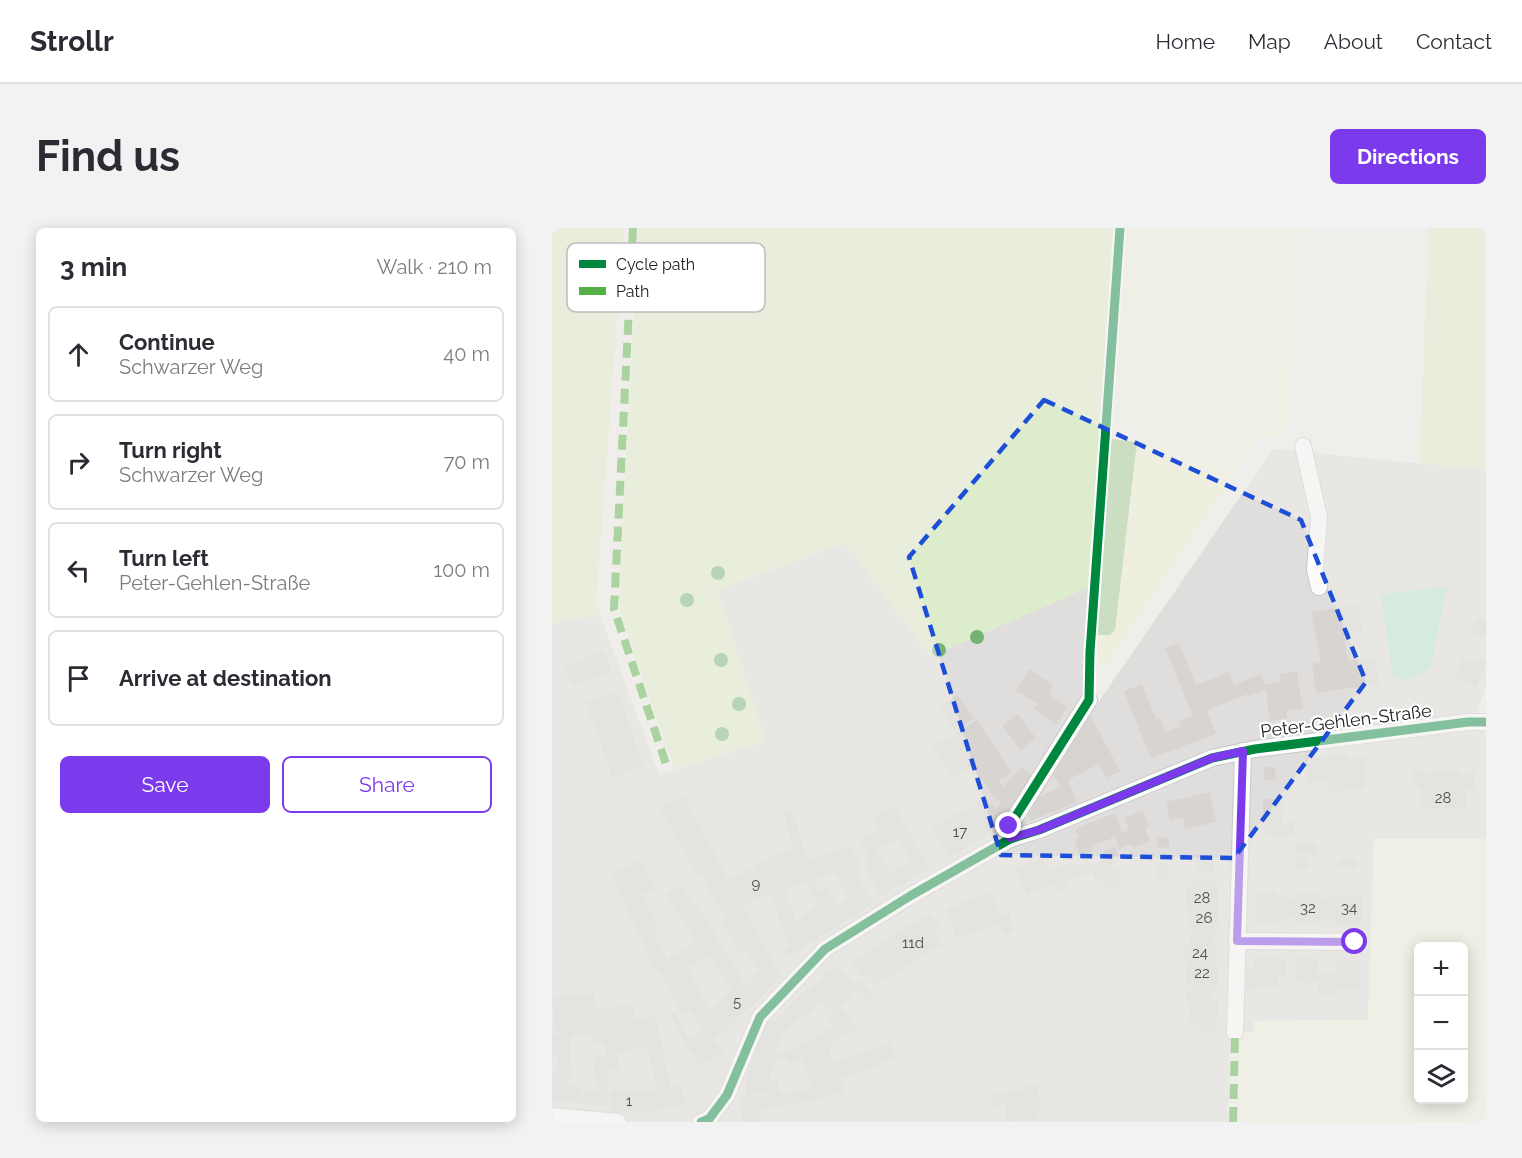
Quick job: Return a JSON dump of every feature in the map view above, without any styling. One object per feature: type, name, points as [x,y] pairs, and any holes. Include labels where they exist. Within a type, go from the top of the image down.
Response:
[{"type":"street","points":[[1304,446],[1319,517],[1315,570],[1319,587]]},
{"type":"street","points":[[1010,838],[1009,826],[1089,700]]},
{"type":"street","name":"Peter-Gehlen-Straße","points":[[701,1122],[709,1119],[727,1095],[760,1017],[825,949],[1010,838],[1039,830],[1212,758],[1243,751],[1481,722]]},
{"type":"street","points":[[1235,1034],[1243,751]]},
{"type":"street","points":[[1237,941],[1355,942]]},
{"type":"street","points":[[552,1116],[618,1122]]},
{"type":"highlighted area","points":[[1044,400],[1301,520],[1366,682],[1234,858],[1001,855],[909,557]]},
{"type":"shaded area","points":[[1273,449],[1486,470],[1486,686],[1476,715],[1486,728],[1486,839],[1375,839],[1368,1020],[1255,1021],[1254,1032],[1230,1033],[1228,1122],[552,1122],[552,623],[600,615],[659,774],[766,741],[717,590],[845,543],[931,656],[1089,587],[1091,713]]},
{"type":"green space","points":[[552,228],[624,228],[623,243],[567,243],[567,312],[618,312],[596,603],[600,615],[552,623]]},
{"type":"green space","points":[[639,228],[1113,228],[1089,587],[931,656],[845,543],[717,590],[766,741],[674,769],[618,601],[634,312],[765,312],[765,243],[638,243]]},
{"type":"green space","points":[[1129,228],[1299,228],[1286,438],[1259,436],[1106,667],[1094,664],[1097,635],[1110,635],[1115,629],[1139,427],[1115,424]]},
{"type":"green space","points":[[1429,228],[1486,228],[1486,470],[1419,463]]},
{"type":"green space","points":[[1111,439],[1137,442],[1115,630],[1110,635],[1097,635]]},
{"type":"green space","points":[[1447,586],[1430,669],[1408,680],[1393,677],[1381,595]]},
{"type":"green space","points":[[1374,839],[1486,839],[1486,1122],[1239,1122],[1241,1032],[1254,1032],[1254,1021],[1368,1020]]},
{"type":"building","points":[[1358,605],[1362,632],[1344,635],[1348,661],[1375,657],[1379,684],[1316,693],[1312,664],[1321,662],[1311,612]]},
{"type":"building","points":[[1486,616],[1486,638],[1471,633],[1476,619],[1484,622]]},
{"type":"building","points":[[1179,643],[1196,685],[1229,672],[1234,685],[1260,674],[1264,684],[1281,682],[1280,674],[1297,672],[1303,708],[1286,711],[1287,718],[1270,721],[1266,689],[1249,696],[1248,694],[1207,710],[1216,734],[1151,758],[1124,691],[1142,684],[1156,719],[1160,718],[1166,732],[1181,726],[1180,721],[1193,716],[1165,648]]},
{"type":"building","points":[[604,651],[611,671],[572,686],[564,666]]},
{"type":"building","points":[[1462,659],[1477,664],[1478,659],[1485,662],[1477,687],[1454,679]]},
{"type":"building","points":[[1029,669],[1053,685],[1048,694],[1067,707],[1056,724],[1034,709],[1038,704],[1016,691]]},
{"type":"building","points":[[617,691],[643,766],[612,778],[586,702]]},
{"type":"building","points":[[958,695],[973,718],[956,733],[941,706]]},
{"type":"building","points":[[1018,714],[1036,738],[1021,750],[1002,726]]},
{"type":"building","points":[[1090,715],[1120,771],[1107,778],[1099,764],[1068,780],[1077,802],[1030,821],[1027,813],[1032,810],[1030,807],[1036,798],[1061,787],[1052,774]]},
{"type":"building","points":[[977,720],[1012,773],[998,780],[1003,787],[1022,767],[1032,776],[1004,818],[988,834],[950,857],[932,829],[963,809],[967,813],[983,796],[996,809],[1001,802],[972,767],[953,779],[933,747]]},
{"type":"building","points":[[1348,754],[1348,759],[1365,756],[1365,788],[1329,793],[1327,781],[1308,784],[1305,759]]},
{"type":"building","points":[[1264,767],[1275,767],[1276,779],[1264,780]]},
{"type":"building","points":[[1413,770],[1422,770],[1422,773],[1430,774],[1430,770],[1458,770],[1458,775],[1466,775],[1467,771],[1475,771],[1474,789],[1466,788],[1466,809],[1421,808],[1421,787],[1412,786]]},
{"type":"building","points":[[1210,792],[1216,822],[1185,829],[1183,817],[1170,820],[1166,802]]},
{"type":"building","points":[[683,796],[728,878],[754,868],[755,864],[793,848],[783,811],[792,809],[807,860],[852,846],[862,868],[855,872],[874,903],[807,945],[797,920],[819,905],[804,881],[784,890],[806,946],[788,957],[784,950],[789,946],[777,916],[778,912],[773,898],[767,895],[743,906],[782,976],[714,1040],[725,1051],[701,1067],[683,1041],[670,1012],[676,1010],[687,1039],[704,1030],[691,1011],[682,1016],[659,969],[654,972],[641,937],[611,875],[640,860],[655,889],[643,895],[658,928],[654,931],[658,944],[660,943],[667,959],[696,942],[666,895],[681,884],[714,932],[747,987],[755,980],[752,976],[760,971],[746,949],[739,953],[722,922],[727,920],[700,873],[698,876],[660,808]],"holes":[[[835,873],[848,898],[837,905],[827,887],[820,892],[812,879]],[[709,955],[732,989],[709,1011],[687,967]]]},
{"type":"building","points":[[1263,799],[1284,800],[1283,824],[1286,824],[1286,821],[1295,821],[1294,837],[1264,836]]},
{"type":"building","points":[[894,806],[929,868],[881,897],[865,870],[869,867],[864,858],[869,855],[860,840],[878,829],[872,817]],"holes":[[[898,838],[912,861],[890,873],[877,851]]]},
{"type":"building","points":[[1143,811],[1149,827],[1145,828],[1150,841],[1133,848],[1132,844],[1119,849],[1115,837],[1092,846],[1093,851],[1080,855],[1075,839],[1079,838],[1075,829],[1115,813],[1122,833],[1129,830],[1125,818]]},
{"type":"building","points":[[1169,837],[1169,847],[1157,848],[1157,838]]},
{"type":"building","points":[[1296,842],[1317,843],[1317,855],[1295,854]]},
{"type":"building","points":[[1115,847],[1119,856],[1113,858],[1112,869],[1121,869],[1121,888],[1103,887],[1103,880],[1094,882],[1094,874],[1067,879],[1067,888],[1056,893],[1053,885],[1027,895],[1016,869],[1043,858],[1049,872],[1067,864],[1076,864],[1076,866],[1103,861],[1104,851]]},
{"type":"building","points":[[1196,855],[1206,856],[1207,861],[1213,861],[1213,872],[1196,871]]},
{"type":"building","points":[[1296,856],[1308,857],[1308,869],[1296,869]]},
{"type":"building","points":[[1339,859],[1358,859],[1357,868],[1339,867]]},
{"type":"building","points":[[1156,863],[1168,864],[1167,879],[1156,879]]},
{"type":"building","points":[[1192,880],[1215,880],[1215,888],[1218,888],[1219,928],[1217,928],[1214,944],[1216,944],[1218,984],[1215,984],[1215,992],[1212,991],[1212,1000],[1219,1001],[1215,1031],[1201,1031],[1201,1023],[1189,1023],[1190,1002],[1185,1001],[1186,991],[1192,991],[1192,983],[1186,983],[1187,964],[1184,964],[1185,943],[1190,943],[1190,935],[1193,935],[1193,928],[1188,927],[1188,908],[1186,908],[1186,888],[1191,888]]},
{"type":"building","points":[[1256,892],[1277,892],[1277,896],[1288,896],[1288,898],[1296,898],[1296,892],[1320,893],[1320,899],[1328,899],[1328,896],[1362,896],[1361,925],[1335,924],[1335,919],[1319,919],[1320,924],[1296,924],[1296,918],[1276,920],[1276,923],[1256,923]]},
{"type":"building","points":[[991,893],[999,915],[1009,912],[1013,932],[1004,935],[1000,923],[956,938],[946,909]]},
{"type":"building","points":[[930,913],[940,928],[933,932],[941,945],[876,985],[868,973],[862,977],[852,962]]},
{"type":"building","points":[[1254,957],[1287,959],[1286,975],[1279,975],[1278,989],[1255,986],[1255,990],[1246,990],[1247,966],[1254,967]]},
{"type":"building","points":[[1295,958],[1318,959],[1318,973],[1336,972],[1336,961],[1360,960],[1360,989],[1336,990],[1336,996],[1318,996],[1318,982],[1302,985],[1302,982],[1295,981]]},
{"type":"building","points":[[836,965],[855,984],[861,979],[874,996],[868,1001],[856,988],[843,1004],[838,1005],[857,1028],[832,1041],[834,1047],[829,1050],[833,1062],[890,1043],[896,1058],[840,1080],[844,1091],[816,1100],[761,1109],[761,1122],[742,1122],[740,1098],[771,1094],[771,1092],[747,1095],[745,1083],[757,1042],[768,1019],[774,1022],[808,988],[810,990],[823,977],[822,974],[826,970],[829,971]],"holes":[[[821,1001],[833,1013],[828,1019],[836,1026],[798,1047],[777,1053],[775,1050],[786,1028],[787,1030],[801,1015],[804,1018]],[[775,1059],[788,1060],[789,1064],[802,1059],[813,1089],[779,1093],[778,1079],[769,1080]]]},
{"type":"building","points":[[593,993],[597,1010],[632,1004],[635,1019],[655,1015],[671,1088],[681,1085],[685,1104],[648,1112],[610,1111],[610,1090],[648,1091],[657,1089],[647,1046],[617,1053],[619,1068],[607,1071],[609,1106],[552,1101],[552,1073],[556,1073],[558,1058],[552,1056],[552,1035],[556,1035],[552,997]],"holes":[[[593,1033],[594,1044],[604,1042],[607,1055],[593,1057],[597,1090],[581,1092],[581,1087],[567,1086],[568,1076],[571,1076],[570,1036]]]},
{"type":"building","points":[[1038,1085],[1041,1112],[1038,1112],[1039,1118],[1007,1121],[1005,1104],[992,1106],[991,1094],[1026,1090],[1026,1086]]},
{"type":"marked path","points":[[632,243],[633,228]]},
{"type":"marked path","points":[[629,312],[614,609],[667,767]]},
{"type":"marked path","points":[[1233,1122],[1235,1033]]},
{"type":"cycle path","points":[[1010,839],[1009,827],[1089,700],[1090,652],[1120,228]]},
{"type":"cycle path","points":[[701,1122],[709,1119],[727,1095],[760,1017],[825,949],[910,896],[1010,839],[1039,830],[1212,758],[1255,749],[1468,722],[1486,722]]},
{"type":"route","points":[[1009,826],[1010,838],[1039,830],[1212,758],[1243,751],[1237,941],[1355,942]]}]
